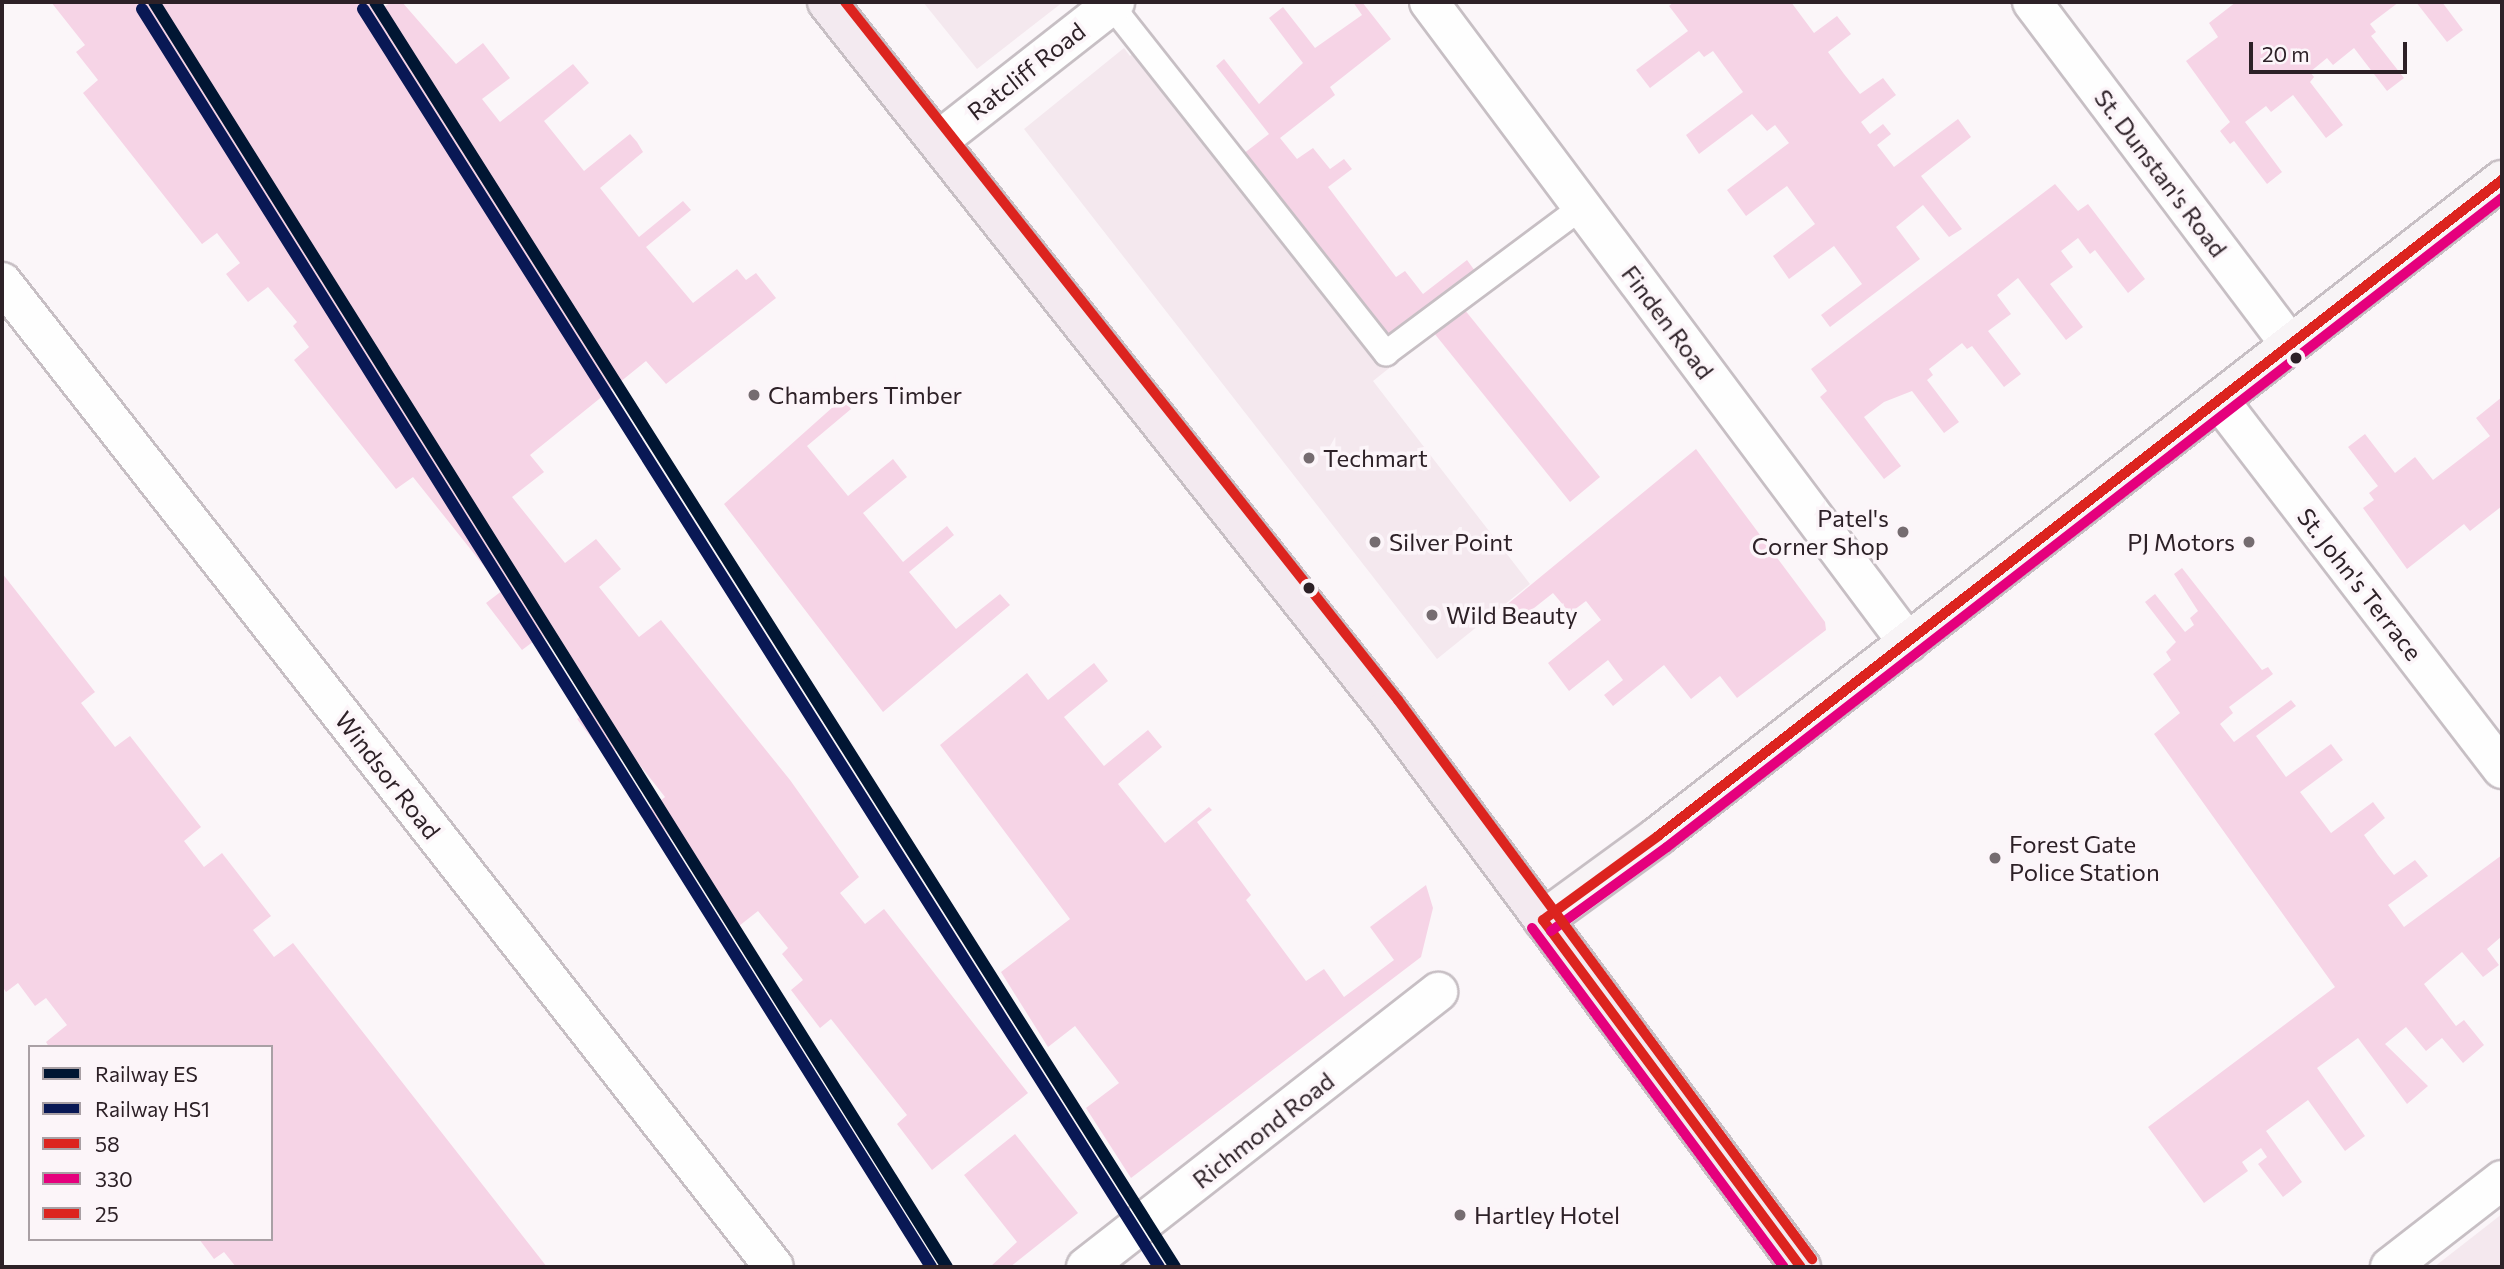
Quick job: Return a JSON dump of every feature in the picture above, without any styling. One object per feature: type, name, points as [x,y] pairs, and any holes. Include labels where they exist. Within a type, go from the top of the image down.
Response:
[{"type":"main road","points":[[827,2],[1346,657],[1801,1267]]},
{"type":"main road","points":[[1543,920],[1908,643],[2502,180]]},
{"type":"street","name":"Finden Road","points":[[1429,2],[1908,643]]},
{"type":"street","name":"St. Dunstan's Road","points":[[2032,2],[2290,344]]},
{"type":"street","name":"Ratcliff Road","points":[[938,141],[1113,3]]},
{"type":"street","name":"Windsor Road","points":[[2,282],[774,1267]]},
{"type":"street","name":"St. John's Terrace","points":[[2219,400],[2502,769]]},
{"type":"street","name":"Richmond Road","points":[[1087,1267],[1438,992]]},
{"type":"street","points":[[2390,1267],[2502,1180]]},
{"type":"lane","points":[[1113,3],[1386,353],[1582,207]]},
{"type":"shaded area","points":[[51,2],[368,2],[376,13],[391,2],[402,2],[456,64],[483,43],[510,78],[482,99],[500,122],[573,64],[589,83],[544,121],[584,171],[630,134],[637,142],[643,152],[600,188],[639,237],[683,201],[691,210],[646,247],[693,303],[737,269],[746,280],[756,273],[776,298],[666,384],[646,361],[530,455],[544,472],[512,497],[565,563],[596,539],[621,569],[599,587],[639,637],[661,620],[790,780],[859,877],[840,893],[865,924],[884,909],[1028,1093],[932,1170],[897,1124],[907,1115],[831,1019],[820,1028],[791,990],[803,980],[782,954],[788,948],[758,911],[739,926],[649,810],[665,797],[624,745],[607,758],[577,719],[592,707],[573,682],[577,678],[542,635],[522,650],[486,603],[503,590],[413,477],[396,489],[294,360],[309,347],[293,326],[297,322],[268,287],[248,302],[226,274],[240,263],[217,233],[202,244],[83,93],[98,80],[76,52],[85,45]]},
{"type":"shaded area","points":[[923,2],[1063,2],[977,69]]},
{"type":"shaded area","points":[[1353,2],[1362,2],[1391,39],[1330,87],[1335,95],[1280,138],[1297,159],[1313,148],[1330,169],[1344,159],[1352,169],[1328,187],[1396,277],[1405,271],[1423,294],[1467,260],[1475,271],[1393,334],[1381,333],[1243,154],[1269,134],[1216,66],[1224,59],[1259,104],[1303,63],[1269,18],[1283,7],[1315,48],[1362,15]]},
{"type":"shaded area","points":[[1674,2],[1791,2],[1814,33],[1837,16],[1851,34],[1828,52],[1844,74],[1860,94],[1883,78],[1896,95],[1861,122],[1870,134],[1883,124],[1891,134],[1877,145],[1894,167],[1958,119],[1971,137],[1921,176],[1962,229],[1949,237],[1923,205],[1896,227],[1920,259],[1830,327],[1821,315],[1862,284],[1834,246],[1789,279],[1773,256],[1815,224],[1787,186],[1746,216],[1727,190],[1789,143],[1775,125],[1767,131],[1752,114],[1699,154],[1686,135],[1743,92],[1713,51],[1704,57],[1699,51],[1650,88],[1636,70],[1688,31],[1669,6]]},
{"type":"shaded area","points":[[2236,2],[2399,2],[2370,24],[2376,32],[2371,36],[2404,78],[2387,91],[2354,48],[2333,65],[2327,58],[2310,72],[2314,77],[2310,82],[2343,125],[2326,138],[2293,95],[2271,112],[2266,106],[2245,122],[2282,172],[2267,184],[2234,141],[2230,144],[2220,131],[2230,122],[2186,61],[2218,37],[2209,23]]},
{"type":"shaded area","points":[[2416,2],[2442,2],[2463,30],[2447,42]]},
{"type":"shaded area","points":[[1153,36],[1243,154],[1393,334],[1532,227],[1544,245],[1373,381],[1530,584],[1437,659],[1024,129],[1124,48],[1130,56]]},
{"type":"shaded area","points":[[2055,184],[2078,211],[2088,204],[2145,279],[2128,293],[2095,250],[2090,254],[2078,238],[2061,251],[2073,267],[2050,284],[2083,327],[2066,340],[2018,278],[1997,295],[2011,314],[1988,331],[2021,374],[2004,387],[1972,346],[1967,349],[1962,343],[1929,369],[1933,375],[1927,380],[1959,422],[1944,433],[1912,391],[1884,402],[1864,417],[1901,466],[1884,479],[1820,397],[1827,391],[1811,369]]},
{"type":"shaded area","points":[[1464,309],[1600,477],[1570,502],[1434,333]]},
{"type":"shaded area","points":[[2502,397],[2502,506],[2470,531],[2464,524],[2407,569],[2363,508],[2374,500],[2369,493],[2378,486],[2348,447],[2365,434],[2395,473],[2415,457],[2433,480],[2490,436],[2476,418]]},
{"type":"shaded area","points":[[843,398],[851,409],[807,446],[848,496],[893,459],[907,477],[863,513],[903,562],[947,526],[954,535],[909,572],[956,629],[1000,594],[1010,605],[883,712],[724,504]]},
{"type":"shaded area","points":[[1696,449],[1825,622],[1826,630],[1737,698],[1720,676],[1691,699],[1664,665],[1613,706],[1604,695],[1623,680],[1608,660],[1569,691],[1548,663],[1601,620],[1586,601],[1570,613],[1553,593],[1515,623],[1504,607]]},
{"type":"shaded area","points":[[2182,568],[2262,670],[2268,667],[2273,674],[2229,707],[2233,713],[2220,724],[2234,742],[2291,700],[2296,706],[2256,736],[2286,777],[2331,744],[2343,760],[2300,792],[2331,833],[2373,802],[2385,818],[2364,835],[2378,855],[2394,875],[2415,860],[2428,876],[2388,905],[2404,927],[2502,855],[2502,936],[2487,949],[2499,965],[2483,977],[2462,952],[2424,984],[2456,1026],[2464,1020],[2484,1045],[2463,1063],[2442,1038],[2426,1051],[2406,1027],[2385,1044],[2428,1086],[2407,1104],[2358,1038],[2317,1068],[2365,1136],[2345,1151],[2308,1100],[2266,1131],[2302,1182],[2283,1197],[2258,1164],[2267,1157],[2261,1148],[2242,1162],[2248,1171],[2204,1203],[2148,1127],[2335,987],[2154,734],[2180,713],[2153,674],[2171,660],[2166,652],[2176,642],[2145,602],[2155,594],[2185,632],[2194,625],[2190,618],[2198,611],[2174,574]]},
{"type":"shaded area","points":[[2,573],[95,692],[81,703],[115,747],[130,736],[201,827],[184,841],[204,867],[222,853],[271,916],[253,930],[274,957],[293,943],[547,1267],[236,1267],[224,1252],[214,1259],[200,1241],[273,1241],[273,1045],[48,1045],[46,1042],[67,1025],[46,998],[35,1006],[18,983],[6,992],[2,986]]},
{"type":"shaded area","points":[[1094,663],[1108,681],[1064,717],[1104,766],[1148,730],[1162,747],[1118,784],[1165,843],[1209,807],[1212,810],[1197,822],[1251,895],[1246,900],[1306,981],[1324,969],[1344,997],[1394,960],[1370,927],[1426,885],[1433,908],[1421,957],[1131,1178],[1086,1108],[1119,1083],[1075,1026],[1048,1047],[1001,972],[1070,919],[940,745],[1027,673],[1048,700]]},
{"type":"shaded area","points":[[1015,1134],[1078,1213],[1010,1267],[990,1267],[1017,1242],[964,1175]]},
{"type":"shaded area","points":[[2502,1214],[2502,1267],[2434,1267]]},
{"type":"rail line","name":"ES","points":[[154,2],[947,1267]]},
{"type":"rail line","name":"ES","points":[[375,2],[1175,1267]]},
{"type":"rail line","name":"HS1","points":[[142,9],[931,1267]]},
{"type":"rail line","name":"HS1","points":[[363,9],[1159,1267]]},
{"type":"transit line","name":"25","points":[[845,2],[1398,700],[1812,1259]]},
{"type":"transit line","name":"58","points":[[1543,920],[1658,836],[2502,180]]},
{"type":"transit line","name":"330","points":[[1551,931],[1667,847],[2502,198]]},
{"type":"transit line","name":"58","points":[[1543,920],[1801,1267]]},
{"type":"transit line","name":"330","points":[[1532,928],[1784,1267]]},
{"type":"place","name":"Chambers Timber","points":[[754,395]]},
{"type":"place","name":"Techmart","points":[[1309,458]]},
{"type":"place","name":"Patel's Corner Shop","points":[[1903,532]]},
{"type":"place","name":"Silver Point","points":[[1375,542]]},
{"type":"place","name":"PJ Motors","points":[[2249,542]]},
{"type":"place","name":"Wild Beauty","points":[[1432,615]]},
{"type":"place","name":"Forest Gate Police Station","points":[[1995,858]]},
{"type":"place","name":"Hartley Hotel","points":[[1460,1215]]}]
